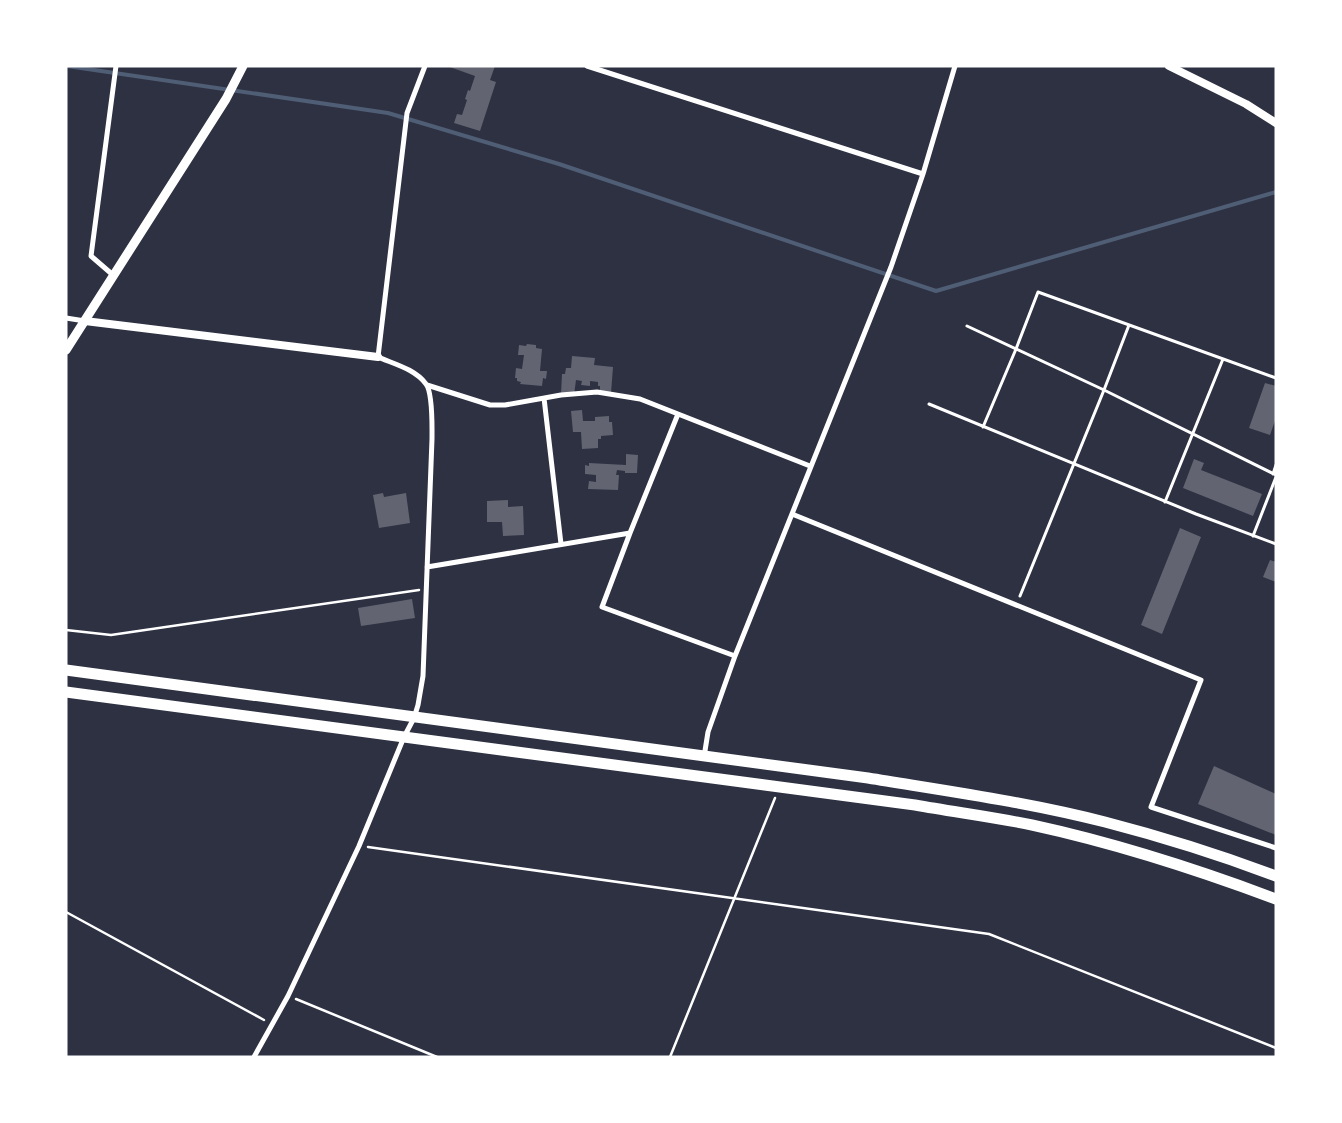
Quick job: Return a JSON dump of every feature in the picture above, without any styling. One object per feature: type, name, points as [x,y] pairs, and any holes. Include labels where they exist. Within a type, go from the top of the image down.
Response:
[{"type":"highway","points":[[66,670],[868,778],[1032,806],[1113,825],[1225,857],[1276,876]]},
{"type":"highway","points":[[66,692],[915,805],[1031,825],[1078,836],[1163,860],[1276,899]]},
{"type":"main road","points":[[66,350],[226,99],[243,66]]},
{"type":"street","points":[[113,275],[91,256],[116,66]]},
{"type":"street","points":[[378,357],[406,126],[408,114],[425,66]]},
{"type":"street","points":[[587,66],[923,174]]},
{"type":"street","points":[[704,757],[708,732],[735,656],[891,267],[923,174],[955,66]]},
{"type":"street","points":[[1169,66],[1246,104],[1276,123]]},
{"type":"street","points":[[66,318],[378,357],[407,368],[427,385],[490,405],[505,405],[597,392],[640,399],[810,466]]},
{"type":"street","points":[[254,1057],[288,996],[360,846],[404,737],[414,718],[422,676],[432,439],[431,404],[427,385]]},
{"type":"street","points":[[544,398],[561,544]]},
{"type":"street","points":[[678,414],[602,607],[735,656]]},
{"type":"street","points":[[792,514],[1201,680],[1151,807],[1276,848]]},
{"type":"street","points":[[427,567],[630,533]]},
{"type":"lane","points":[[983,427],[1038,292],[1276,378]]},
{"type":"lane","points":[[1020,596],[1129,325]]},
{"type":"lane","points":[[967,326],[1104,390],[1275,475]]},
{"type":"lane","points":[[1165,502],[1223,359]]},
{"type":"lane","points":[[929,404],[1165,502],[1276,544]]},
{"type":"lane","points":[[1253,536],[1275,475],[1276,464]]},
{"type":"path","points":[[66,630],[112,635],[426,589]]},
{"type":"path","points":[[670,1057],[736,898],[779,787]]},
{"type":"path","points":[[360,846],[989,934],[1276,1048]]},
{"type":"path","points":[[66,912],[272,1024]]},
{"type":"path","points":[[288,996],[437,1057]]},
{"type":"building","points":[[447,66],[495,66],[490,80],[496,82],[480,131],[454,123],[457,114],[462,115],[468,90],[470,91],[475,76]]},
{"type":"building","points":[[527,344],[536,345],[536,348],[542,349],[540,371],[547,371],[546,379],[543,378],[542,386],[520,384],[521,382],[515,378],[516,368],[522,369],[524,355],[518,355],[519,345],[526,346]]},
{"type":"building","points":[[572,356],[595,358],[594,365],[613,367],[611,393],[600,392],[598,382],[590,381],[590,386],[581,385],[582,381],[576,380],[574,395],[561,394],[562,374],[565,374],[566,368],[571,368]]},
{"type":"building","points":[[1265,383],[1276,386],[1276,418],[1270,435],[1249,428]]},
{"type":"building","points":[[582,410],[583,421],[595,421],[595,417],[609,416],[609,422],[612,422],[613,435],[601,436],[601,439],[598,439],[598,448],[582,449],[581,432],[573,432],[571,411]]},
{"type":"building","points":[[626,454],[638,455],[637,473],[625,473],[625,471],[617,470],[616,475],[619,475],[618,490],[588,489],[589,481],[596,482],[596,475],[585,474],[585,465],[589,466],[589,463],[626,465]]},
{"type":"building","points":[[1194,459],[1204,463],[1201,470],[1262,494],[1253,516],[1183,488]]},
{"type":"building","points":[[383,493],[384,497],[406,493],[410,523],[379,528],[373,495]]},
{"type":"building","points":[[508,500],[508,507],[523,506],[524,535],[503,536],[502,522],[487,522],[487,501]]},
{"type":"building","points":[[1180,528],[1201,537],[1162,634],[1141,625]]},
{"type":"building","points":[[1270,560],[1276,562],[1276,582],[1263,577]]},
{"type":"building","points":[[412,599],[415,618],[361,626],[358,608]]},
{"type":"building","points":[[1214,766],[1276,794],[1276,835],[1198,804]]},
{"type":"waterway","points":[[67,66],[388,113],[559,164],[936,291],[1276,192]]}]
